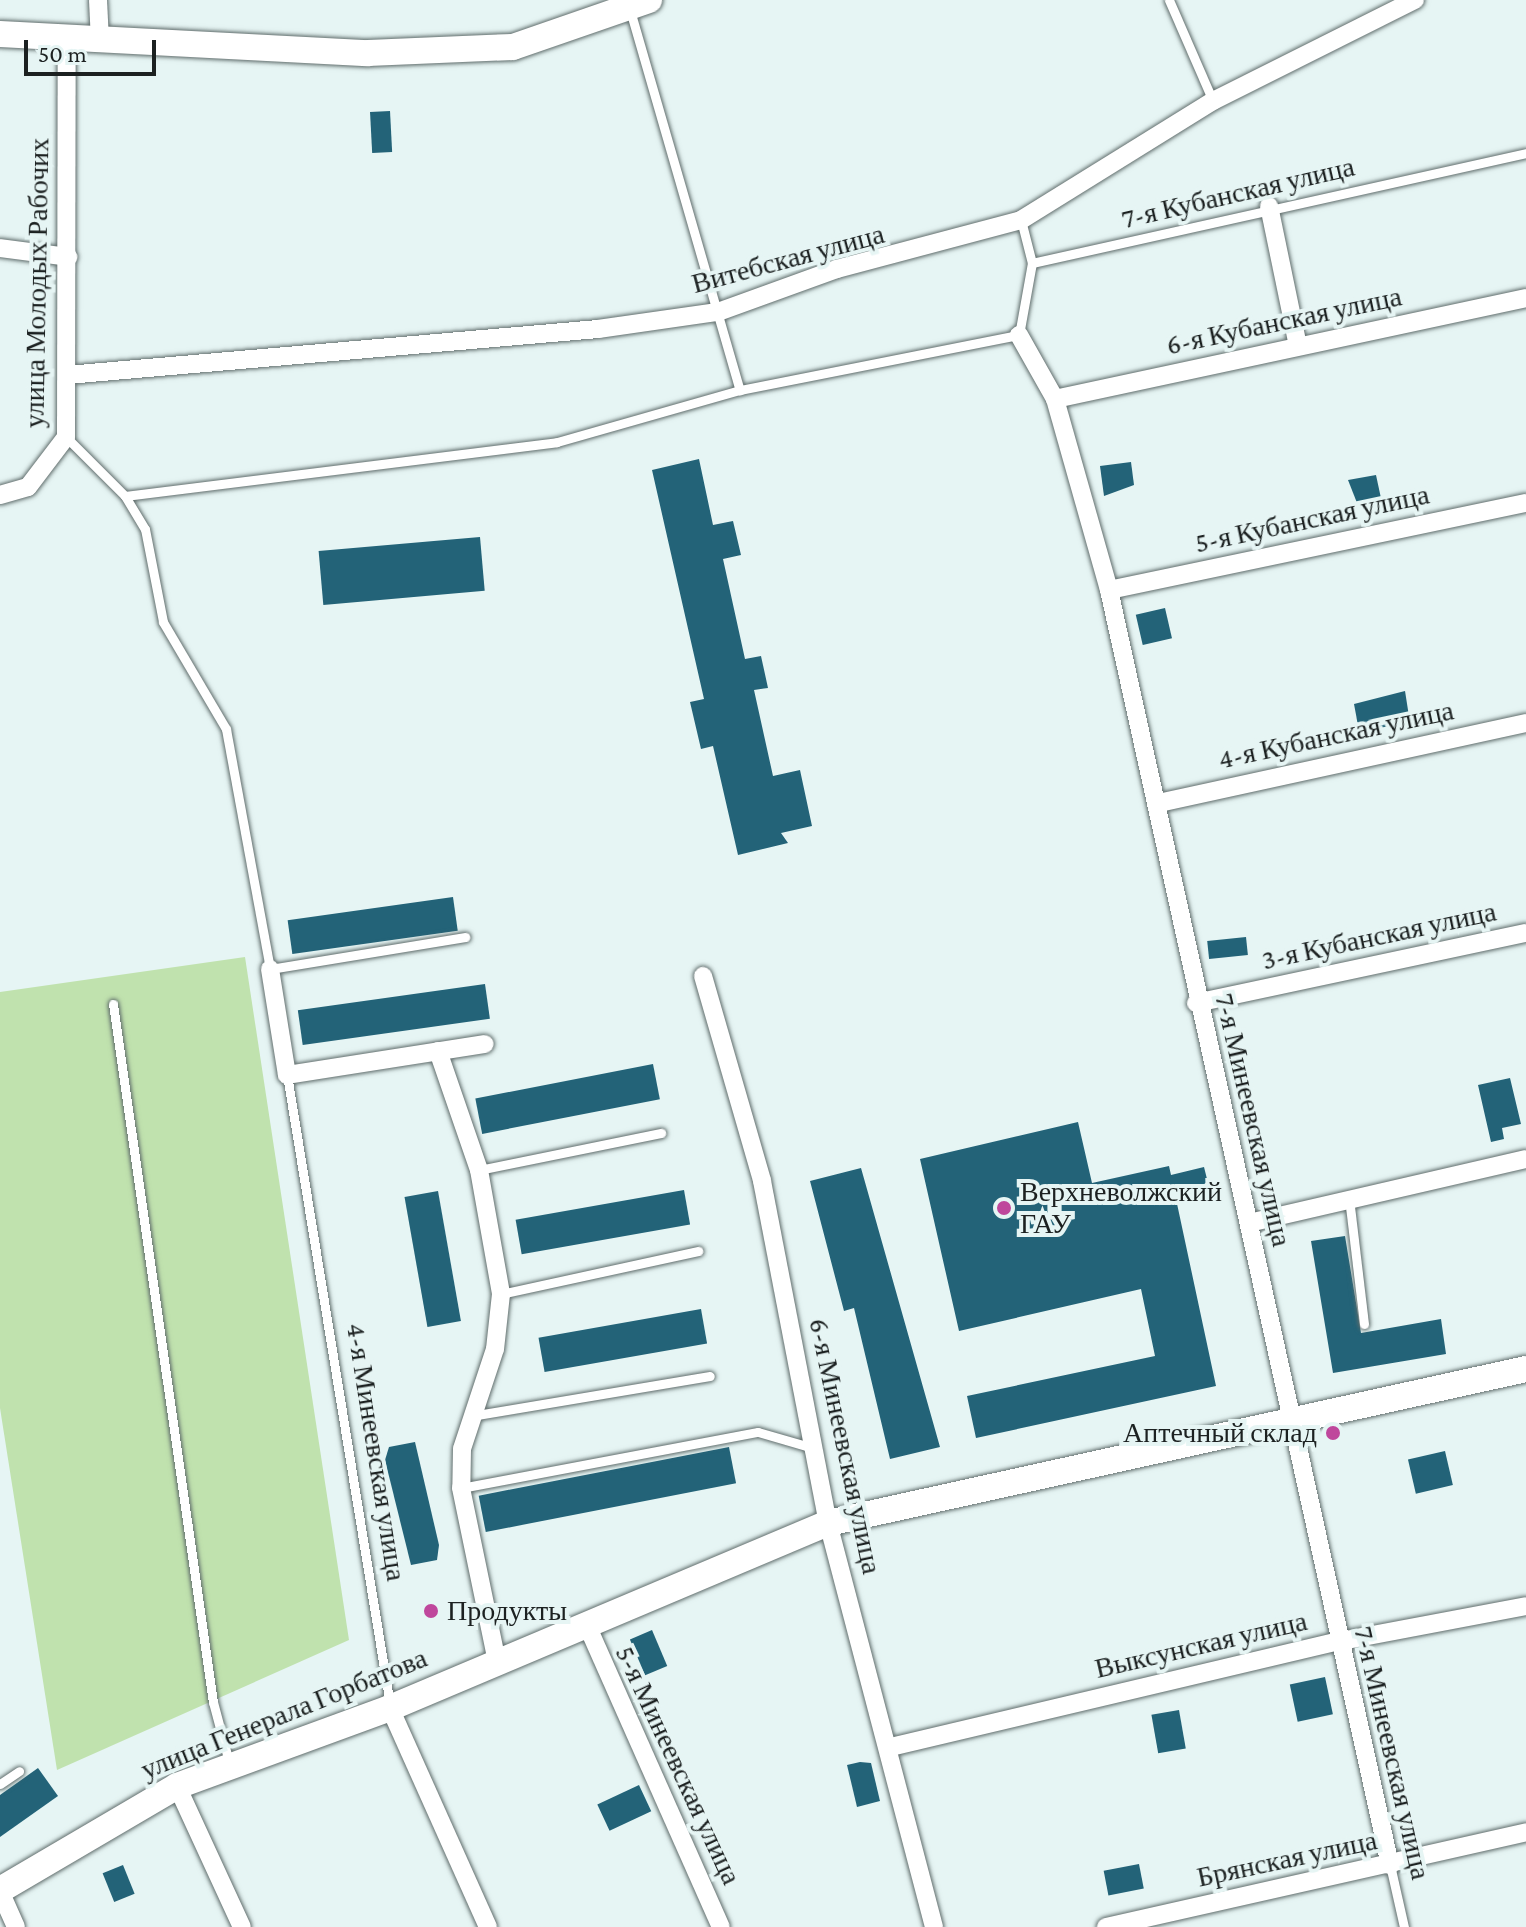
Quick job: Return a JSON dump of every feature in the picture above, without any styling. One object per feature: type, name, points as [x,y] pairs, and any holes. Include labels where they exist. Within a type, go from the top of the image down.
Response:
[{"type":"street","points":[[98,0],[100,41]]},
{"type":"street","name":"Витебская улица","points":[[67,375],[598,329],[718,312],[837,269],[1021,220],[1213,101],[1415,0]]},
{"type":"street","points":[[0,34],[67,40],[368,53],[513,47],[636,3]]},
{"type":"street","name":"улица Молодых Рабочих","points":[[0,495],[28,487],[66,437],[67,40]]},
{"type":"street","points":[[1269,206],[1298,346]]},
{"type":"street","points":[[0,248],[68,257]]},
{"type":"street","name":"6-я Кубанская улица","points":[[1055,399],[1526,298]]},
{"type":"street","name":"7-я Минеевская улица","points":[[1019,335],[1055,399],[1109,590],[1159,803],[1196,1003],[1249,1223],[1336,1642],[1390,1865]]},
{"type":"street","name":"5-я Кубанская улица","points":[[1109,590],[1526,503]]},
{"type":"street","name":"4-я Кубанская улица","points":[[1159,803],[1526,723]]},
{"type":"street","name":"3-я Кубанская улица","points":[[1196,1003],[1526,933]]},
{"type":"street","name":"4-я Минеевская улица","points":[[270,969],[287,1075]]},
{"type":"street","name":"6-я Минеевская улица","points":[[703,976],[762,1181],[828,1523],[891,1747],[934,1927]]},
{"type":"street","points":[[287,1075],[485,1044]]},
{"type":"street","points":[[438,1051],[479,1170],[501,1294],[477,1415],[462,1449],[461,1488],[497,1662]]},
{"type":"street","points":[[1249,1223],[1526,1159]]},
{"type":"street","name":"улица Генерала Горбатова","points":[[0,1890],[177,1786],[390,1708],[828,1523],[1289,1417],[1526,1369]]},
{"type":"street","name":"Выксунская улица","points":[[891,1747],[1336,1642],[1526,1606]]},
{"type":"street","name":"5-я Минеевская улица","points":[[587,1625],[721,1927]]},
{"type":"street","name":"4-я Минеевская улица","points":[[390,1708],[488,1927]]},
{"type":"street","points":[[177,1786],[242,1927]]},
{"type":"street","name":"Брянская улица","points":[[1106,1927],[1526,1832]]},
{"type":"street","points":[[0,1890],[16,1927]]},
{"type":"lane","points":[[1169,0],[1213,101]]},
{"type":"lane","points":[[636,3],[740,390]]},
{"type":"lane","name":"7-я Кубанская улица","points":[[1032,263],[1269,206],[1526,153]]},
{"type":"lane","points":[[125,496],[557,442],[740,390],[1019,335],[1032,263],[1021,220]]},
{"type":"lane","points":[[66,437],[125,496],[145,529],[163,622],[226,729],[270,969],[465,937]]},
{"type":"lane","points":[[113,1004],[213,1702],[230,1766]]},
{"type":"lane","name":"4-я Минеевская улица","points":[[287,1075],[390,1708]]},
{"type":"lane","points":[[479,1170],[661,1133]]},
{"type":"lane","points":[[1349,1198],[1364,1324]]},
{"type":"lane","points":[[501,1294],[698,1251]]},
{"type":"lane","points":[[477,1415],[710,1376]]},
{"type":"lane","points":[[461,1488],[758,1432],[813,1448]]},
{"type":"lane","points":[[0,1784],[19,1771]]},
{"type":"lane","name":"7-я Минеевская улица","points":[[1390,1865],[1404,1927]]},
{"type":"green space","points":[[245,957],[349,1640],[57,1770],[0,1408],[0,992]]},
{"type":"building","points":[[390,111],[392,152],[372,153],[370,112]]},
{"type":"building","points":[[699,459],[713,525],[733,521],[741,555],[723,559],[745,659],[761,656],[768,688],[754,690],[773,776],[800,770],[812,826],[781,833],[788,843],[738,855],[713,746],[701,749],[690,702],[704,699],[652,470]]},
{"type":"building","points":[[1131,462],[1134,485],[1104,496],[1100,466]]},
{"type":"building","points":[[1376,475],[1382,503],[1359,508],[1348,480]]},
{"type":"building","points":[[480,537],[485,591],[323,605],[319,551]]},
{"type":"building","points":[[1165,608],[1172,638],[1143,645],[1136,615]]},
{"type":"building","points":[[1405,691],[1410,723],[1359,731],[1354,704]]},
{"type":"building","points":[[453,897],[458,931],[292,954],[288,920]]},
{"type":"building","points":[[1246,937],[1248,955],[1209,959],[1207,941]]},
{"type":"building","points":[[485,984],[490,1019],[303,1045],[298,1010]]},
{"type":"building","points":[[653,1064],[660,1099],[482,1134],[475,1099]]},
{"type":"building","points":[[1510,1078],[1521,1124],[1502,1128],[1504,1139],[1491,1142],[1478,1085]]},
{"type":"building","points":[[1078,1122],[1092,1183],[1169,1166],[1171,1175],[1204,1167],[1210,1191],[1176,1199],[1216,1386],[976,1438],[967,1396],[1155,1356],[1141,1289],[959,1331],[920,1159]]},
{"type":"building","points":[[861,1168],[940,1447],[890,1459],[854,1308],[844,1311],[810,1181]]},
{"type":"building","points":[[684,1190],[690,1224],[522,1254],[516,1220]]},
{"type":"building","points":[[438,1191],[461,1321],[427,1327],[405,1197]]},
{"type":"building","points":[[1345,1236],[1361,1333],[1441,1319],[1446,1354],[1333,1373],[1311,1241]]},
{"type":"building","points":[[701,1309],[707,1343],[545,1372],[539,1338]]},
{"type":"building","points":[[415,1442],[439,1545],[437,1560],[411,1565],[385,1460],[389,1447]]},
{"type":"building","points":[[729,1447],[736,1483],[486,1532],[479,1496]]},
{"type":"building","points":[[1445,1451],[1453,1485],[1416,1494],[1408,1460]]},
{"type":"building","points":[[652,1630],[667,1666],[645,1675],[630,1639]]},
{"type":"building","points":[[1325,1677],[1333,1714],[1298,1722],[1290,1684]]},
{"type":"building","points":[[1179,1710],[1186,1748],[1158,1753],[1151,1715]]},
{"type":"building","points":[[871,1763],[880,1801],[857,1807],[847,1765]]},
{"type":"building","points":[[38,1768],[58,1796],[0,1837],[0,1795]]},
{"type":"building","points":[[639,1785],[651,1811],[610,1831],[597,1804]]},
{"type":"building","points":[[1139,1864],[1144,1889],[1108,1895],[1104,1871]]},
{"type":"building","points":[[123,1865],[135,1894],[114,1902],[103,1873]]},
{"type":"place","name":"Верхневолжский ГАУ","points":[[1004,1208]]},
{"type":"place","name":"Аптечный склад","points":[[1333,1433]]},
{"type":"place","name":"Продукты","points":[[431,1611]]}]
